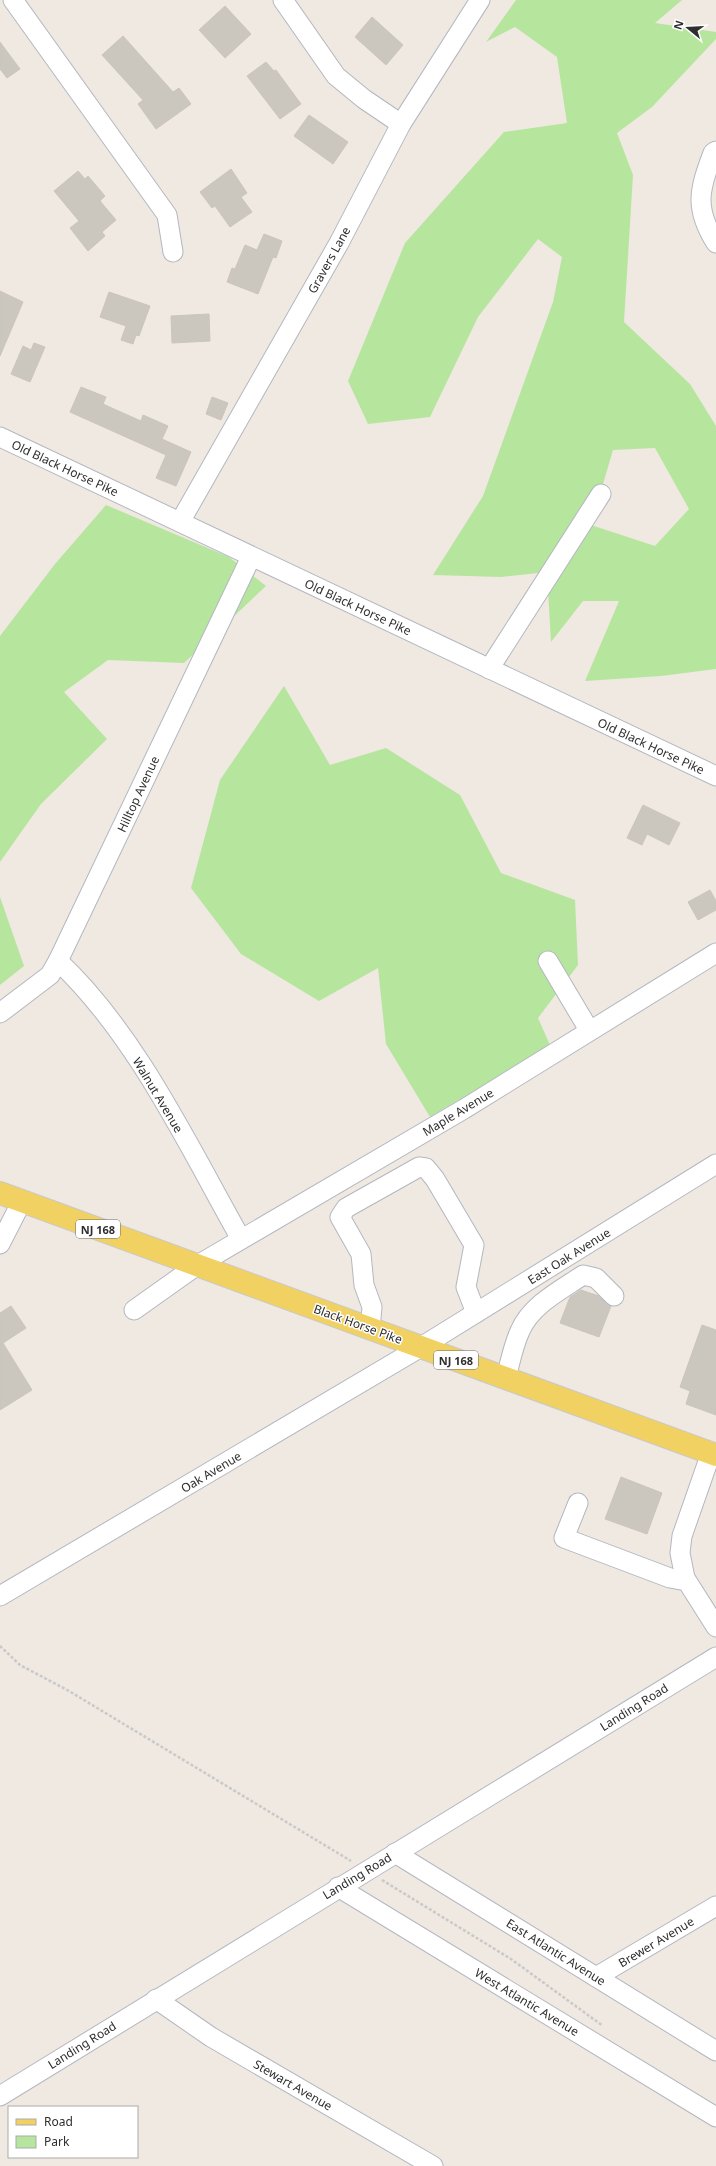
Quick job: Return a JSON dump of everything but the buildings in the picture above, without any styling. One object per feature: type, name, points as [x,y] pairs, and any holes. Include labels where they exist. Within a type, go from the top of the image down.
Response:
[{"type":"main road","name":"Black Horse Pike","points":[[0,1193],[196,1266],[714,1454]]},
{"type":"street","points":[[14,0],[167,215],[173,252]]},
{"type":"street","points":[[283,0],[336,76],[364,99],[401,124]]},
{"type":"street","name":"Gravers Lane","points":[[180,522],[339,243],[401,124],[480,0]]},
{"type":"street","points":[[716,151],[713,153],[703,181],[700,206],[710,234],[716,243]]},
{"type":"street","name":"Old Black Horse Pike","points":[[0,437],[489,670],[716,776]]},
{"type":"street","points":[[489,670],[601,494]]},
{"type":"street","name":"Hilltop Avenue","points":[[0,1012],[50,975],[58,962],[251,557]]},
{"type":"street","name":"Maple Avenue","points":[[134,1310],[196,1266],[464,1109],[589,1030],[716,953]]},
{"type":"street","points":[[548,961],[589,1030]]},
{"type":"street","name":"Walnut Avenue","points":[[58,962],[76,978],[95,1001],[150,1077],[242,1239]]},
{"type":"street","name":"East Oak Avenue","points":[[421,1347],[716,1164]]},
{"type":"street","points":[[370,1329],[372,1307],[364,1285],[361,1254],[340,1216],[346,1208],[419,1167],[426,1168],[435,1178],[474,1245],[466,1287],[476,1313]]},
{"type":"street","points":[[1,1238],[22,1201]]},
{"type":"street","points":[[506,1378],[520,1331],[528,1318],[544,1301],[583,1275],[596,1278],[614,1296]]},
{"type":"street","name":"Oak Avenue","points":[[0,1596],[421,1347]]},
{"type":"street","points":[[714,1454],[682,1536],[680,1553],[685,1578],[716,1627]]},
{"type":"street","points":[[578,1503],[564,1538],[677,1580],[685,1578]]},
{"type":"street","name":"Landing Road","points":[[0,2096],[716,1657]]},
{"type":"street","name":"East Atlantic Avenue","points":[[395,1853],[716,2051]]},
{"type":"street","name":"West Atlantic Avenue","points":[[338,1888],[716,2117]]},
{"type":"street","name":"Brewer Avenue","points":[[596,1977],[716,1906]]},
{"type":"street","name":"Stewart Avenue","points":[[156,1999],[211,2037],[433,2166]]},
{"type":"green space","points":[[516,0],[682,0],[655,23],[716,32],[716,39],[652,107],[617,133],[633,175],[624,322],[690,384],[716,426],[716,669],[661,676],[585,681],[619,601],[583,601],[551,642],[547,572],[501,577],[433,575],[483,496],[553,302],[562,257],[538,239],[478,317],[430,417],[368,424],[348,381],[405,243],[504,132],[567,123],[557,57],[515,27],[486,42]],"holes":[[[655,448],[689,509],[655,546],[591,525],[613,450]]]},
{"type":"green space","points":[[106,505],[229,557],[266,586],[184,663],[108,660],[64,692],[107,739],[41,804],[0,862],[0,636],[55,564]]},
{"type":"green space","points":[[284,686],[330,765],[386,748],[460,795],[501,873],[575,900],[578,965],[538,1018],[550,1045],[430,1117],[386,1044],[378,968],[319,1001],[241,954],[191,888],[220,780]]},
{"type":"green space","points":[[0,897],[24,966],[0,985]]}]
